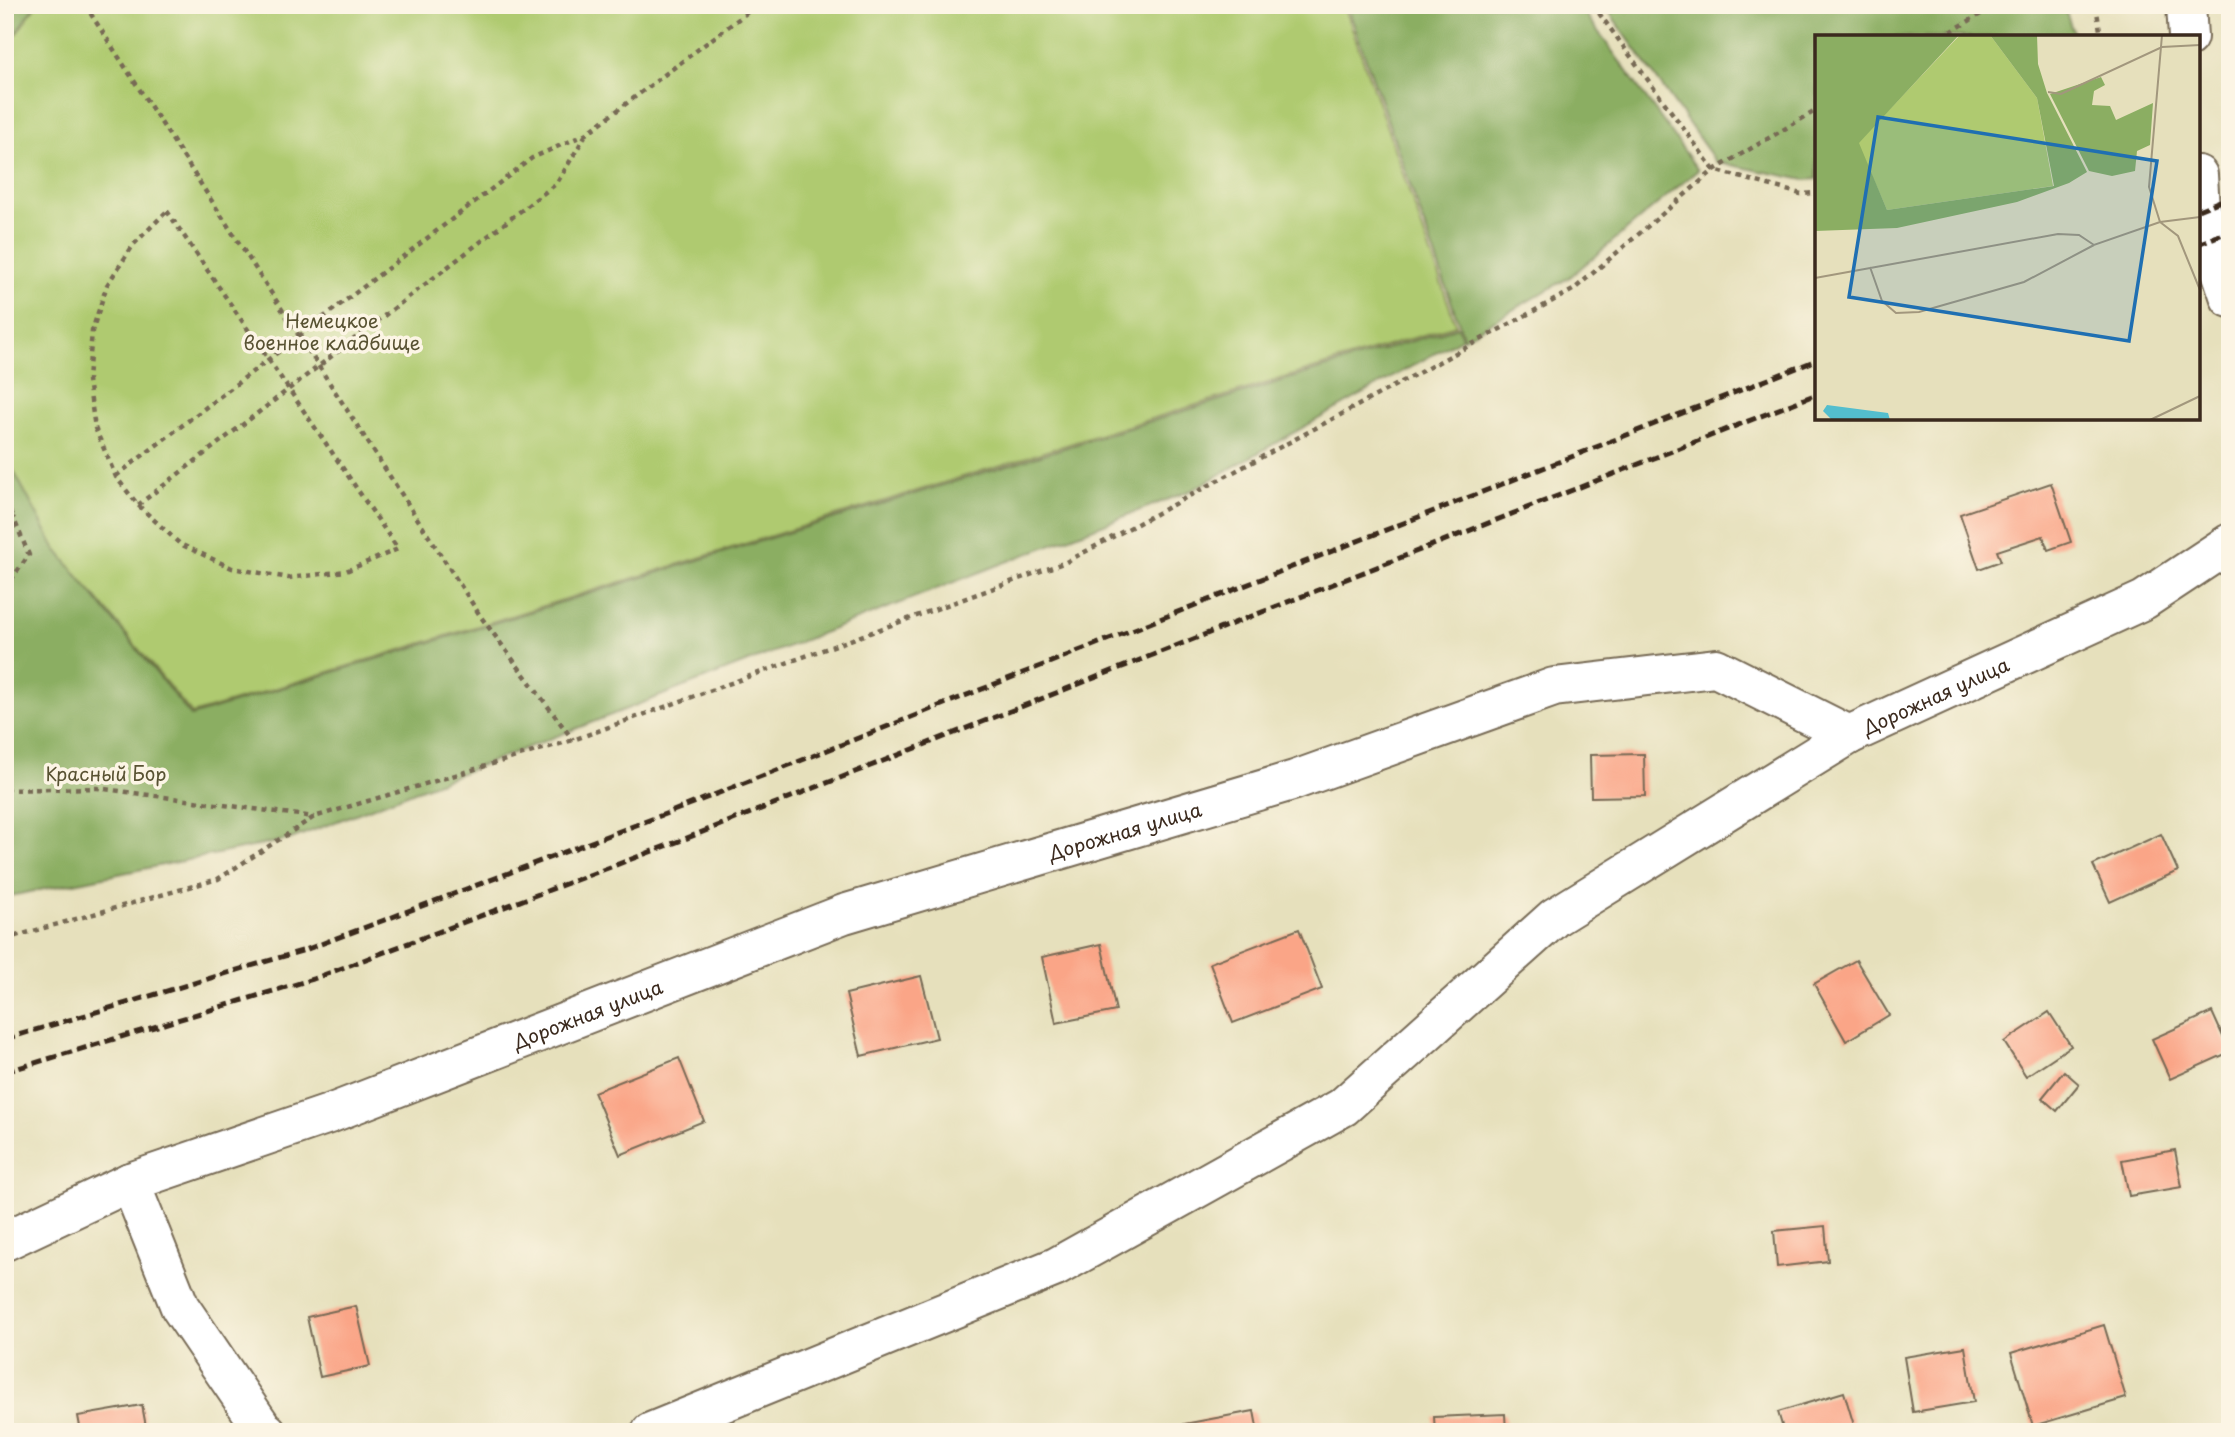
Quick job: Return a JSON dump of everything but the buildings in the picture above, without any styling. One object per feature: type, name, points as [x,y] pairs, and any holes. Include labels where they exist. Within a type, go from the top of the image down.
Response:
[{"type":"street","points":[[2186,5],[2188,35]]},
{"type":"street","points":[[2200,209],[2230,298]]},
{"type":"street","name":"Дорожная улица","points":[[5,1241],[130,1182],[328,1114],[844,914],[1295,780],[1554,687],[1716,668],[1849,735],[2144,600],[2230,543]]},
{"type":"street","points":[[651,1432],[1056,1267],[1343,1107],[1555,917],[1849,735]]},
{"type":"street","points":[[130,1182],[180,1307],[267,1432]]},
{"type":"path","points":[[85,5],[481,617],[573,740]]},
{"type":"path","points":[[116,477],[532,158],[586,134],[757,5]]},
{"type":"path","points":[[1593,5],[1714,170],[1801,194],[1815,193]]},
{"type":"path","points":[[1945,35],[1996,5]]},
{"type":"path","points":[[2096,5],[2101,35]]},
{"type":"path","points":[[5,939],[218,879],[314,817],[573,740],[1066,562],[1573,290],[1714,170],[1815,111]]},
{"type":"path","points":[[138,505],[558,183],[586,134]]},
{"type":"path","points":[[167,211],[268,360],[290,389],[398,549],[346,571],[289,578],[232,568],[180,544],[138,505],[116,477],[95,428],[88,380],[92,331],[107,285],[134,244],[167,211]]},
{"type":"path","points":[[5,503],[29,555],[5,588]]},
{"type":"path","points":[[5,520],[13,517]]},
{"type":"path","points":[[5,790],[97,788],[314,817]]},
{"type":"green space","points":[[5,5],[35,5],[5,50]]},
{"type":"green space","name":"Немецкое военное кладбище","points":[[36,5],[1344,5],[1456,325],[192,714],[55,548],[5,455],[5,51]]},
{"type":"green space","points":[[1347,5],[1579,5],[1698,170],[1570,277],[1464,338]]},
{"type":"green space","points":[[1604,5],[2063,5],[2074,35],[1815,35],[1815,179],[1805,180],[1716,162]]},
{"type":"green space","name":"Красный Бор","points":[[1458,327],[1462,338],[1192,490],[291,839],[5,897],[5,455],[55,548],[191,716]]},
{"type":"railway","points":[[2200,209],[2230,197]]},
{"type":"railway","points":[[2200,243],[2230,231]]},
{"type":"railway","points":[[5,1039],[305,950],[673,811],[1815,361]]},
{"type":"railway","points":[[5,1072],[313,979],[682,840],[1815,395]]}]
